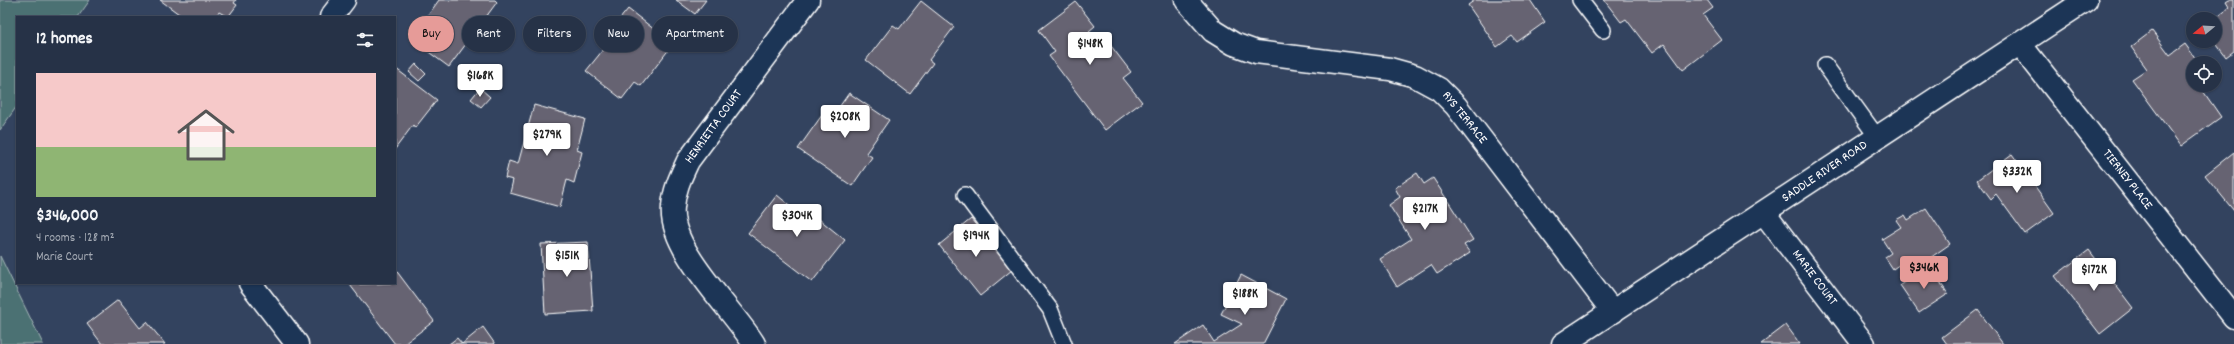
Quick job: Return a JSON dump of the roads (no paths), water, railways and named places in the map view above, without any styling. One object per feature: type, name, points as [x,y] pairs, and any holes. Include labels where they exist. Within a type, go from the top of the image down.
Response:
[{"type":"street","points":[[332,16],[344,0]]},
{"type":"street","name":"HENRIETTA COURT","points":[[754,344],[686,253],[676,230],[672,209],[677,184],[688,161],[808,0]]},
{"type":"street","name":"RYS TERRACE","points":[[1186,0],[1214,32],[1234,44],[1256,52],[1390,69],[1414,76],[1439,89],[1456,106],[1613,312]]},
{"type":"street","name":"SADDLE RIVER ROAD","points":[[1563,344],[2086,0]]},
{"type":"street","name":"TIERNEY PLACE","points":[[2020,44],[2234,317]]},
{"type":"street","name":"MARIE COURT","points":[[1764,213],[1864,344]]},
{"type":"street","points":[[251,284],[296,344]]},
{"type":"lane","points":[[1580,0],[1603,30]]},
{"type":"lane","points":[[1825,65],[1877,138]]},
{"type":"lane","points":[[965,195],[1050,309],[1064,344]]}]
